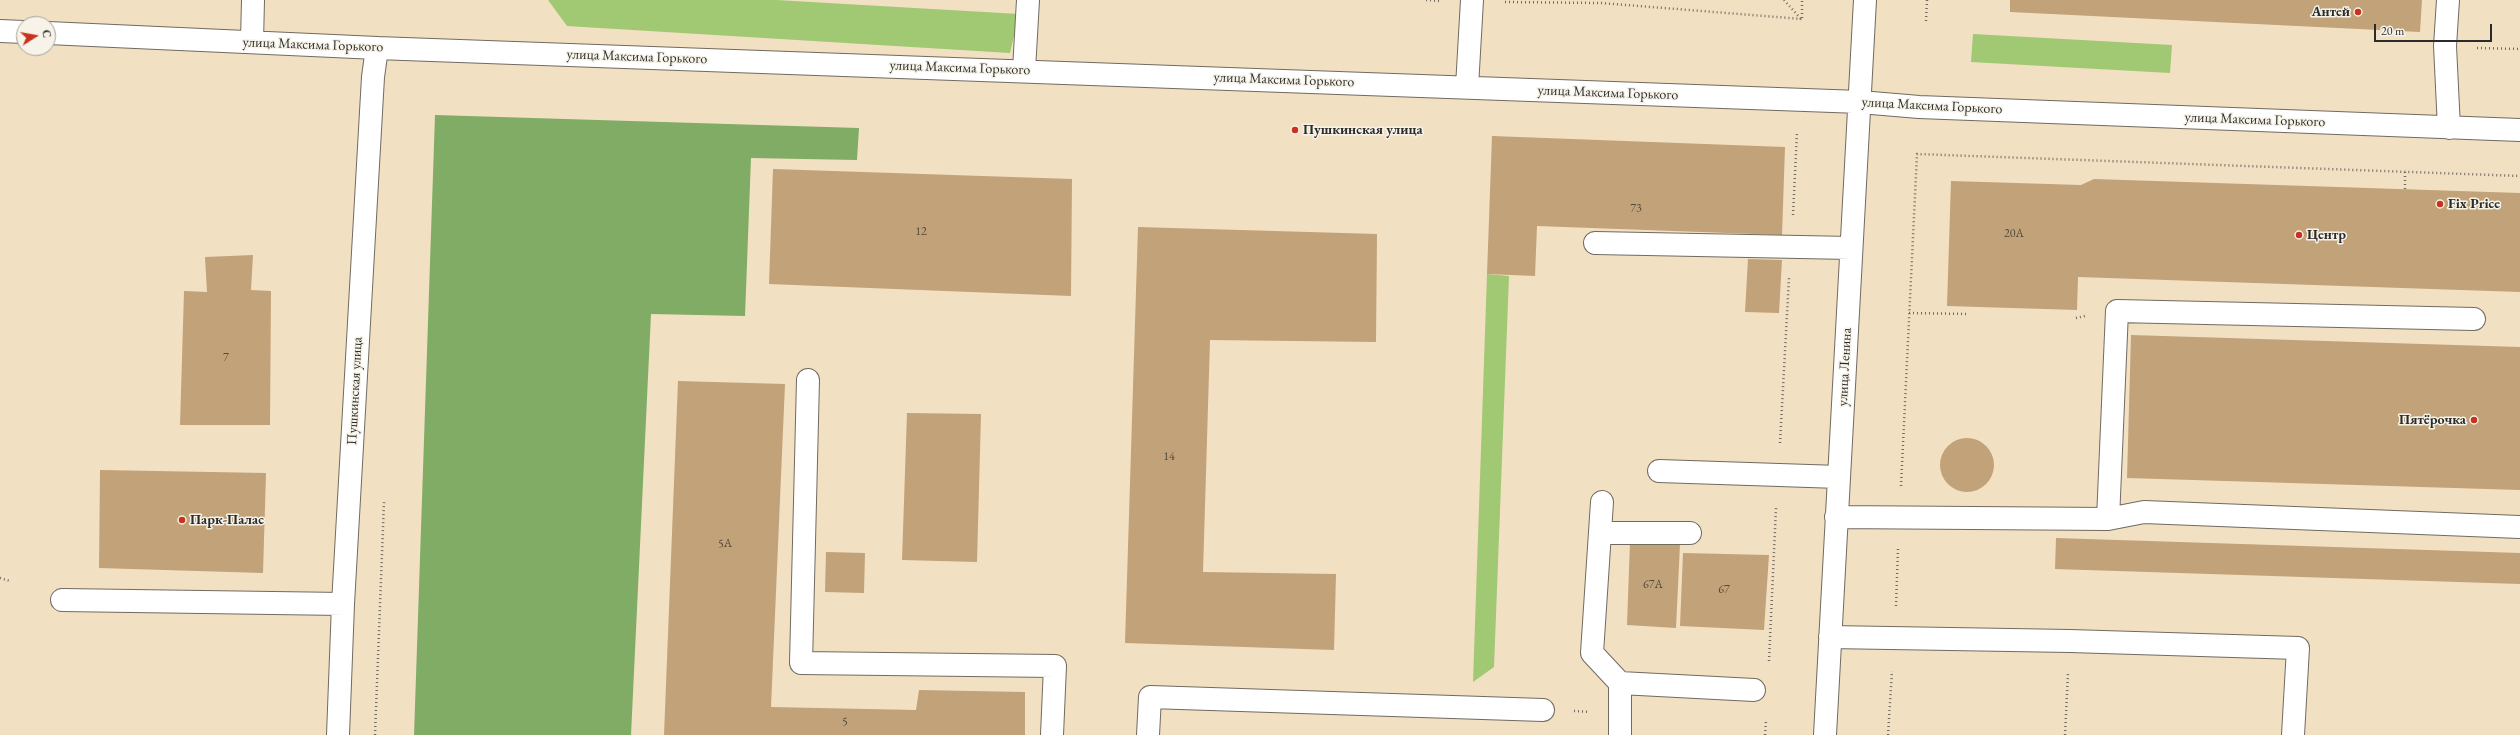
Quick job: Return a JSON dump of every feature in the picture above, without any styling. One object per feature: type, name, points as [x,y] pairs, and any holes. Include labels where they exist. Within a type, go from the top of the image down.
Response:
[{"type":"street","points":[[252,42],[253,0]]},
{"type":"street","points":[[1024,70],[1028,0]]},
{"type":"street","name":"улица Ленина","points":[[1825,735],[1865,0]]},
{"type":"street","points":[[2448,0],[2446,46],[2449,128]]},
{"type":"street","points":[[1467,87],[1472,1]]},
{"type":"street","points":[[0,31],[16,32]]},
{"type":"street","name":"улица Максима Горького","points":[[56,33],[377,48],[1024,70],[1860,102],[1920,107],[2520,130]]},
{"type":"street","name":"Пушкинская улица","points":[[338,735],[343,604],[373,77],[377,48]]},
{"type":"street","points":[[1595,243],[1851,248]]},
{"type":"street","points":[[2108,519],[2117,311],[2474,319]]},
{"type":"street","points":[[808,380],[801,663],[1055,666],[1052,735]]},
{"type":"street","points":[[1659,471],[1839,477]]},
{"type":"street","points":[[1602,502],[1592,653],[1620,682],[1620,735]]},
{"type":"street","points":[[1836,517],[2108,519],[2144,512],[2520,527]]},
{"type":"street","points":[[1600,533],[1690,533]]},
{"type":"street","points":[[62,600],[343,604]]},
{"type":"street","points":[[1830,637],[2070,641],[2298,648],[2293,735]]},
{"type":"street","points":[[1620,682],[1754,690]]},
{"type":"street","points":[[1148,735],[1150,697],[1543,710]]},
{"type":"path","points":[[1426,0],[1602,3],[1802,19]]},
{"type":"path","points":[[1602,3],[1605,0]]},
{"type":"path","points":[[1784,0],[1802,19]]},
{"type":"path","points":[[1802,0],[1802,19]]},
{"type":"path","points":[[1926,21],[1927,0]]},
{"type":"path","points":[[2446,46],[2520,50]]},
{"type":"path","points":[[1796,148],[1797,126]]},
{"type":"path","points":[[1888,735],[1917,154],[2520,176]]},
{"type":"path","points":[[2405,172],[2405,189]]},
{"type":"path","points":[[1909,313],[1969,314]]},
{"type":"path","points":[[0,578],[10,581]]},
{"type":"path","points":[[2065,735],[2070,641]]},
{"type":"path","points":[[1543,710],[1621,713]]},
{"type":"green space","points":[[548,0],[776,0],[1019,14],[1010,53],[567,26]]},
{"type":"green space","points":[[1973,34],[2172,45],[2170,73],[1971,62]]},
{"type":"green space","points":[[435,115],[859,128],[857,160],[751,158],[745,316],[651,314],[631,735],[414,735]]},
{"type":"green space","points":[[1487,274],[1509,276],[1494,667],[1473,682]]},
{"type":"building","points":[[2010,0],[2422,0],[2420,32],[2010,12]]},
{"type":"building","points":[[1492,136],[1785,147],[1782,235],[1537,226],[1535,276],[1487,274]]},
{"type":"building","points":[[773,169],[1072,179],[1071,296],[769,284]]},
{"type":"building","name":"Центр","points":[[2094,179],[2520,193],[2520,292],[2078,277],[2077,310],[1947,306],[1951,181],[2081,185]]},
{"type":"building","points":[[1138,227],[1377,234],[1376,342],[1210,340],[1203,572],[1336,574],[1334,650],[1125,643]]},
{"type":"building","points":[[253,255],[251,290],[271,291],[270,425],[180,425],[184,291],[207,292],[205,257]]},
{"type":"building","points":[[1748,259],[1782,260],[1779,313],[1745,312]]},
{"type":"building","points":[[2131,335],[2520,347],[2520,490],[2127,478]]},
{"type":"building","points":[[678,381],[785,384],[771,707],[916,710],[919,690],[1025,692],[1025,735],[664,735]]},
{"type":"building","points":[[907,413],[981,414],[977,562],[902,560]]},
{"type":"building","points":[[1962,438],[1972,438],[1982,442],[1990,450],[1994,460],[1994,470],[1990,480],[1982,488],[1972,492],[1962,492],[1952,488],[1944,480],[1940,470],[1940,460],[1944,450],[1952,442]]},
{"type":"building","name":"Парк-Палас","points":[[100,470],[266,473],[263,573],[99,568]]},
{"type":"building","points":[[2056,538],[2520,553],[2520,584],[2055,569]]},
{"type":"building","points":[[1630,542],[1680,544],[1676,628],[1627,625]]},
{"type":"building","points":[[826,552],[865,553],[864,593],[825,592]]},
{"type":"building","points":[[1683,553],[1769,555],[1764,630],[1680,626]]},
{"type":"place","name":"Антей","points":[[2358,12]]},
{"type":"place","name":"Пушкинская улица","points":[[1295,130]]},
{"type":"place","name":"Fix Price","points":[[2440,204]]},
{"type":"place","name":"Центр","points":[[2299,235]]},
{"type":"place","name":"Пятёрочка","points":[[2474,420]]},
{"type":"place","name":"Парк-Палас","points":[[182,520]]}]
